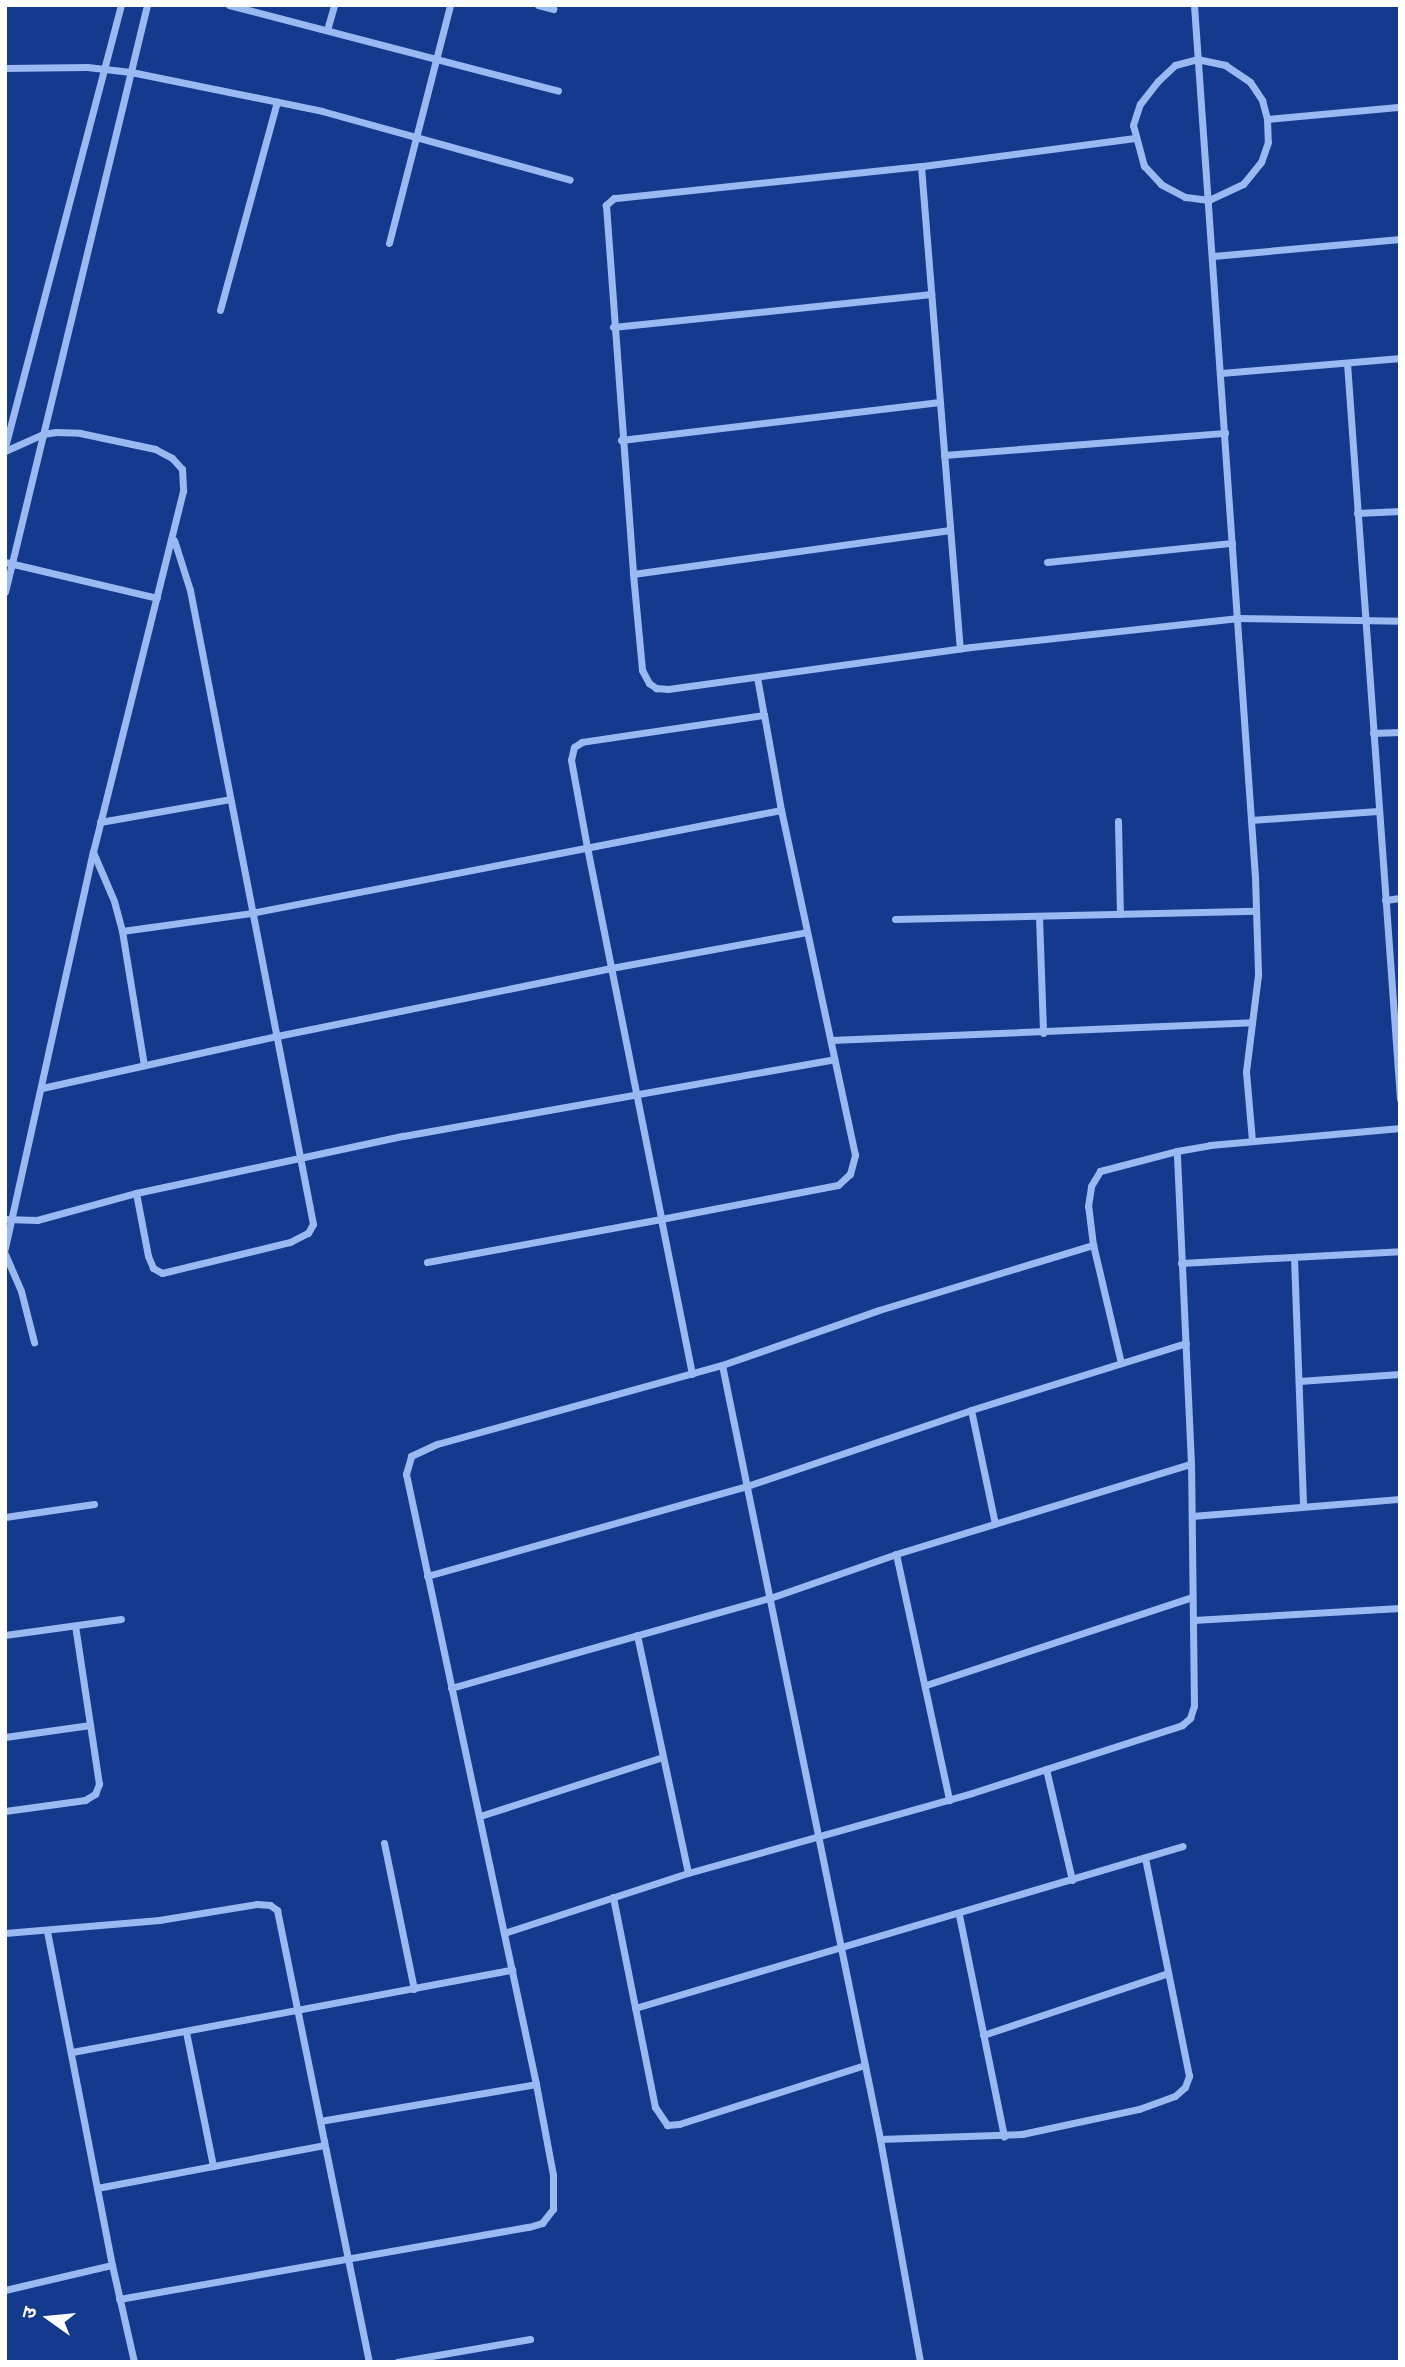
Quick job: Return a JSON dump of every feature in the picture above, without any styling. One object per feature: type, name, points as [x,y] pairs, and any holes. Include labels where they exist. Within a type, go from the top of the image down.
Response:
[{"type":"street","points":[[5,449],[121,5]]},
{"type":"street","points":[[5,592],[9,563],[147,5]]},
{"type":"street","points":[[229,5],[558,91]]},
{"type":"street","points":[[327,30],[334,5]]},
{"type":"street","points":[[389,243],[450,5]]},
{"type":"street","points":[[538,5],[553,9]]},
{"type":"street","points":[[1194,5],[1256,911],[1258,975],[1247,1051],[1245,1097],[1252,1141]]},
{"type":"street","points":[[1197,59],[1225,65],[1250,82],[1262,100],[1267,119],[1268,142],[1261,162],[1243,184],[1209,200],[1185,197],[1161,184],[1144,166],[1133,125],[1140,104],[1158,81],[1175,65],[1197,59]]},
{"type":"street","points":[[5,68],[104,69],[131,72],[277,102],[418,136],[570,180]]},
{"type":"street","points":[[220,310],[277,102]]},
{"type":"street","points":[[1267,119],[1400,107]]},
{"type":"street","points":[[1135,138],[921,166],[614,198],[606,205],[604,213],[612,327],[633,574],[642,670],[649,683],[656,688],[668,689],[960,648],[1236,618],[1400,621]]},
{"type":"street","points":[[921,166],[960,648]]},
{"type":"street","points":[[1213,256],[1400,239]]},
{"type":"street","points":[[612,327],[931,294]]},
{"type":"street","points":[[1220,373],[1400,358]]},
{"type":"street","points":[[1348,363],[1378,811],[1398,1016],[1400,1099]]},
{"type":"street","points":[[621,440],[940,402]]},
{"type":"street","points":[[5,449],[43,434],[80,433],[155,449],[172,458],[182,469],[183,491],[93,851],[42,1088],[9,1219],[5,1252],[21,1292],[34,1342]]},
{"type":"street","points":[[944,455],[1225,433]]},
{"type":"street","points":[[1357,513],[1400,511]]},
{"type":"street","points":[[633,574],[950,530]]},
{"type":"street","points":[[136,1193],[148,1256],[153,1268],[162,1273],[290,1242],[308,1233],[313,1224],[302,1157],[251,913],[191,590],[173,538]]},
{"type":"street","points":[[1047,562],[1232,543]]},
{"type":"street","points":[[9,563],[157,598]]},
{"type":"street","points":[[427,1262],[838,1185],[850,1174],[855,1154],[781,810],[757,677]]},
{"type":"street","points":[[692,1374],[571,760],[574,747],[599,738],[764,716]]},
{"type":"street","points":[[1373,733],[1400,732]]},
{"type":"street","points":[[100,822],[230,799]]},
{"type":"street","points":[[122,931],[251,913],[781,810]]},
{"type":"street","points":[[1251,820],[1378,811]]},
{"type":"street","points":[[1118,821],[1120,914]]},
{"type":"street","points":[[93,851],[114,901],[122,931],[144,1065]]},
{"type":"street","points":[[1385,900],[1400,898]]},
{"type":"street","points":[[895,919],[1256,911]]},
{"type":"street","points":[[1040,916],[1042,1033]]},
{"type":"street","points":[[42,1088],[276,1036],[611,968],[807,932]]},
{"type":"street","points":[[831,1040],[1252,1022]]},
{"type":"street","points":[[9,1219],[37,1220],[136,1193],[302,1157],[834,1059]]},
{"type":"street","points":[[1121,1363],[1093,1245],[1088,1206],[1091,1186],[1100,1171],[1177,1151],[1252,1141],[1400,1128]]},
{"type":"street","points":[[504,1933],[688,1873],[948,1800],[1182,1725],[1191,1718],[1194,1706],[1191,1464],[1177,1151]]},
{"type":"street","points":[[119,2298],[529,2227],[548,2218],[555,2198],[536,2084],[406,1474],[411,1456],[437,1444],[722,1365],[879,1310],[1093,1245]]},
{"type":"street","points":[[1181,1263],[1400,1251]]},
{"type":"street","points":[[1294,1258],[1303,1506]]},
{"type":"street","points":[[428,1576],[747,1486],[971,1410],[1186,1343]]},
{"type":"street","points":[[722,1365],[880,2138],[920,2362]]},
{"type":"street","points":[[1299,1381],[1400,1374]]},
{"type":"street","points":[[971,1410],[995,1524]]},
{"type":"street","points":[[451,1688],[770,1598],[896,1555],[1191,1464]]},
{"type":"street","points":[[1192,1516],[1400,1499]]},
{"type":"street","points":[[5,1517],[94,1504]]},
{"type":"street","points":[[896,1555],[926,1685],[948,1800]]},
{"type":"street","points":[[926,1685],[1192,1597]]},
{"type":"street","points":[[1193,1620],[1400,1608]]},
{"type":"street","points":[[5,1635],[121,1619]]},
{"type":"street","points":[[5,1811],[85,1800],[95,1794],[99,1784],[75,1626]]},
{"type":"street","points":[[637,1635],[688,1873]]},
{"type":"street","points":[[5,1737],[90,1725]]},
{"type":"street","points":[[480,1816],[663,1757]]},
{"type":"street","points":[[1046,1769],[1072,1880]]},
{"type":"street","points":[[384,1843],[414,1989]]},
{"type":"street","points":[[635,2008],[959,1915],[1183,1846]]},
{"type":"street","points":[[880,2138],[1004,2136],[1139,2109],[1175,2096],[1185,2087],[1189,2076],[1145,1858]]},
{"type":"street","points":[[613,1897],[655,2107],[667,2125],[678,2124],[865,2065]]},
{"type":"street","points":[[5,1933],[159,1920],[257,1904],[270,1905],[276,1910],[369,2362]]},
{"type":"street","points":[[959,1915],[1004,2136]]},
{"type":"street","points":[[47,1931],[112,2265],[134,2362]]},
{"type":"street","points":[[72,2052],[512,1970]]},
{"type":"street","points":[[983,2035],[1168,1972]]},
{"type":"street","points":[[186,2032],[213,2166]]},
{"type":"street","points":[[320,2121],[536,2084]]},
{"type":"street","points":[[97,2188],[324,2145]]},
{"type":"street","points":[[5,2290],[112,2265]]},
{"type":"street","points":[[397,2362],[530,2339]]}]
